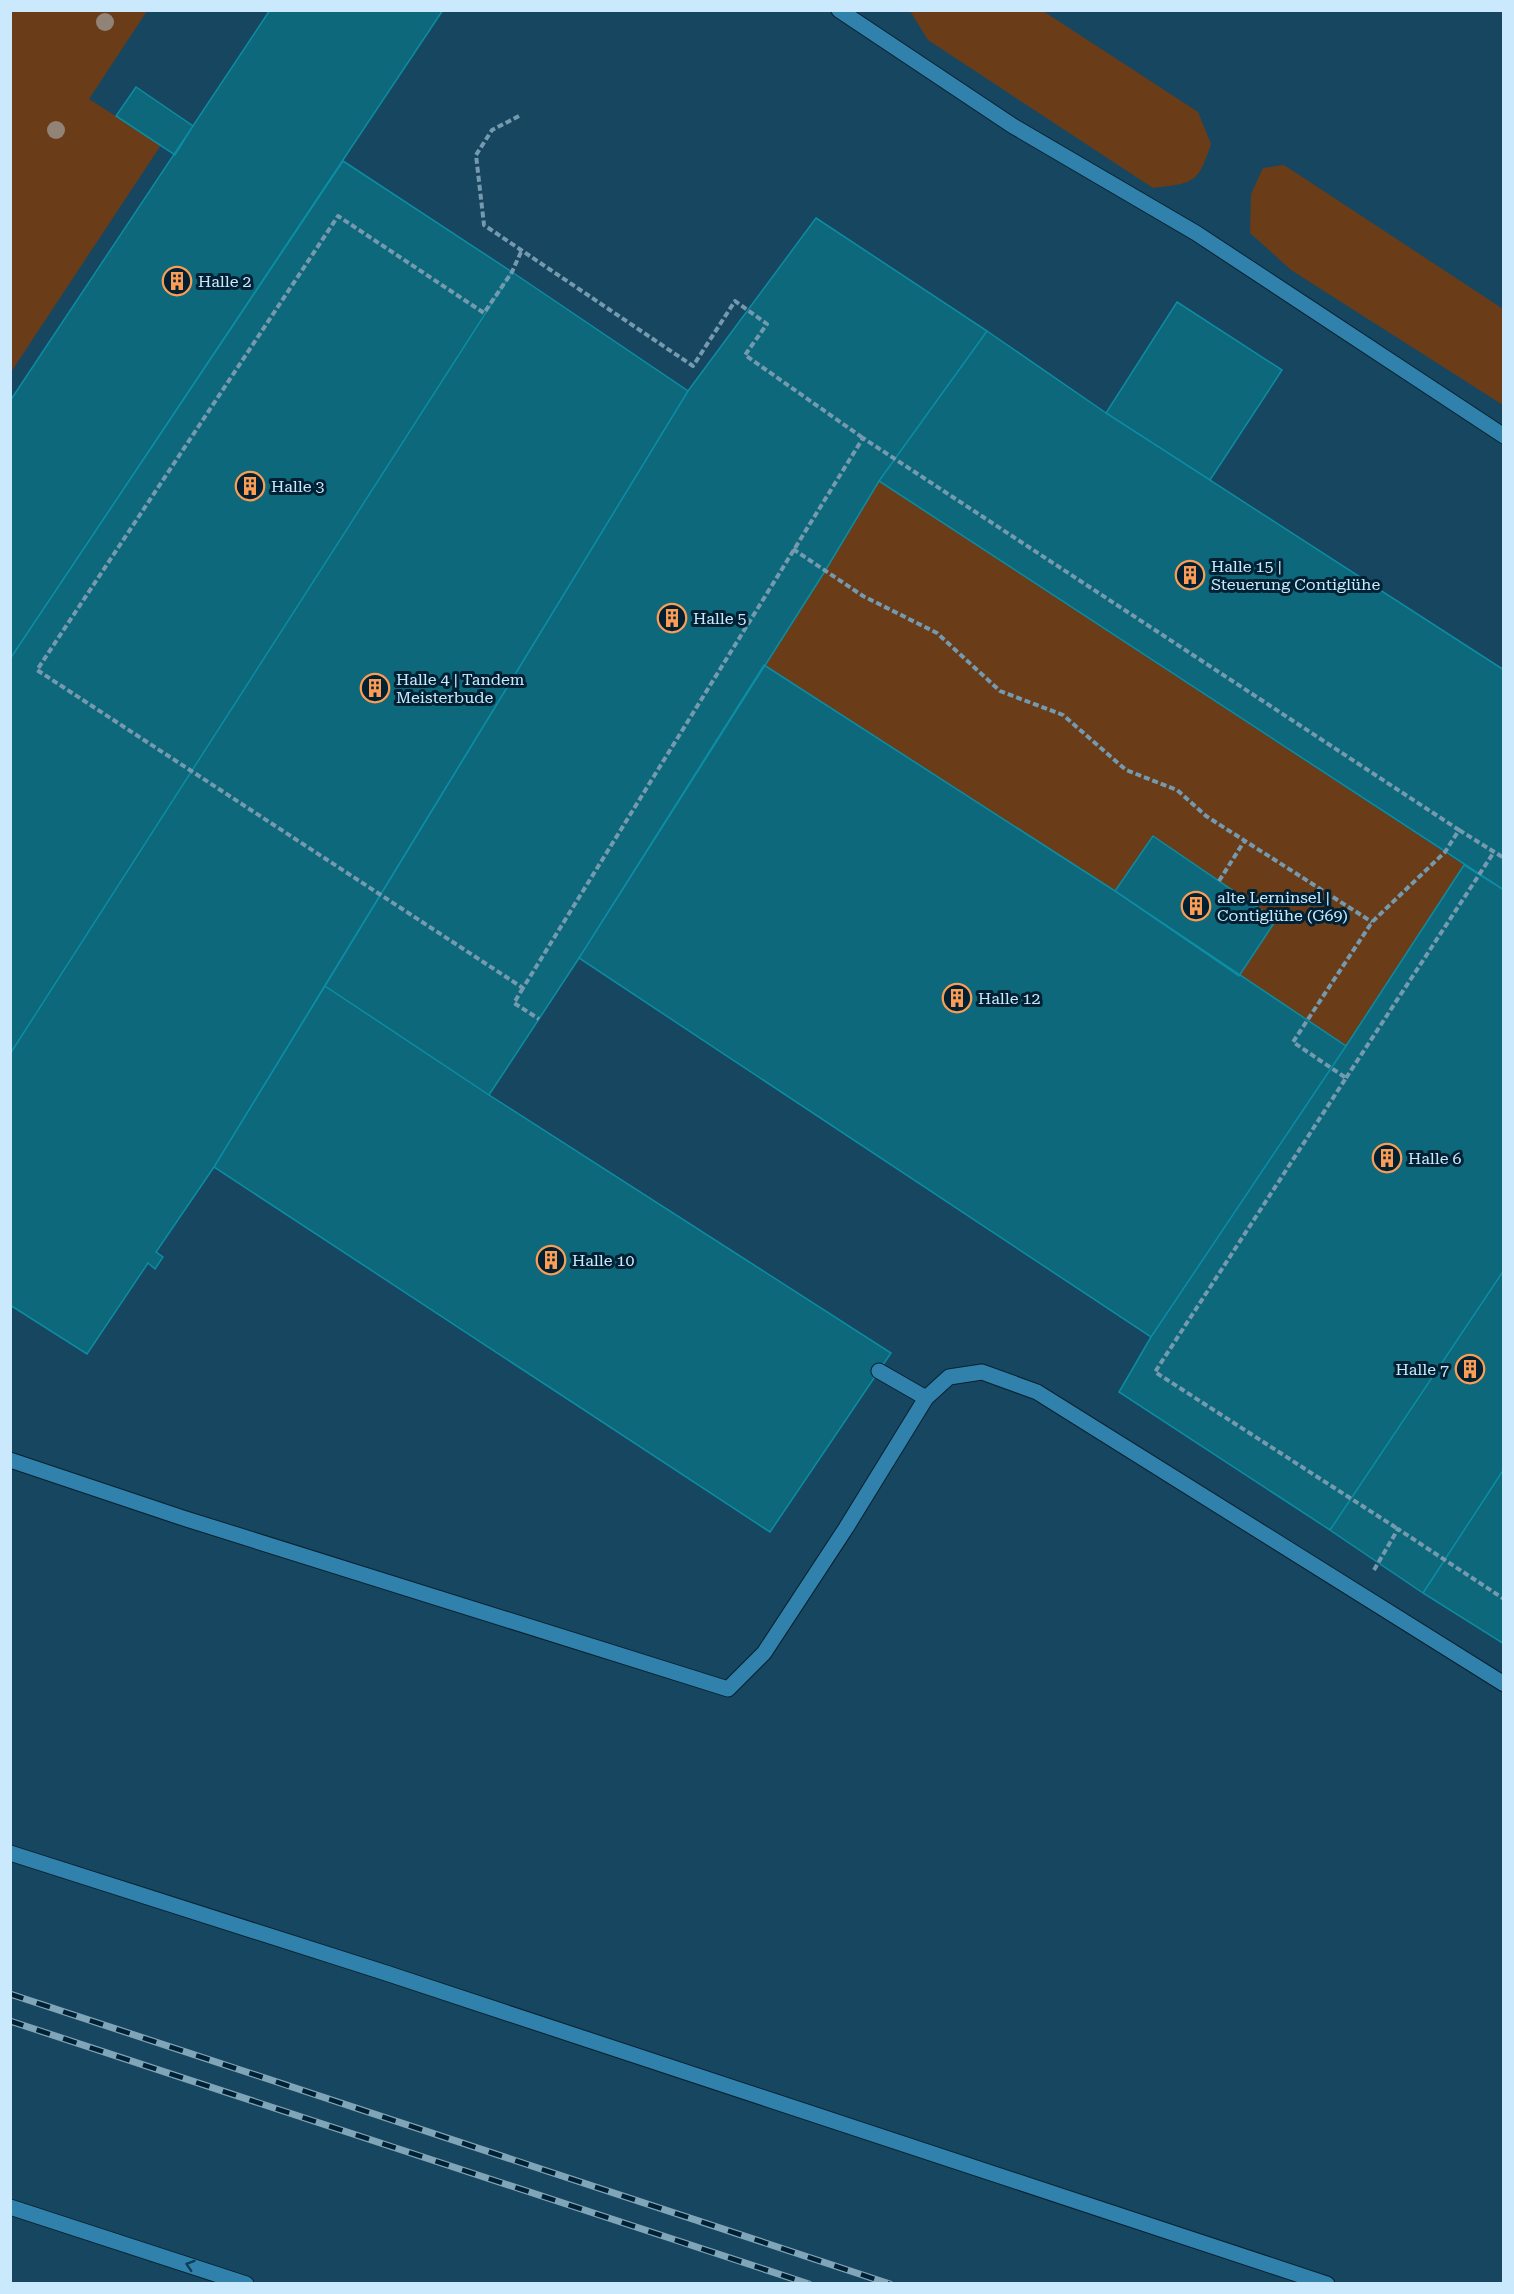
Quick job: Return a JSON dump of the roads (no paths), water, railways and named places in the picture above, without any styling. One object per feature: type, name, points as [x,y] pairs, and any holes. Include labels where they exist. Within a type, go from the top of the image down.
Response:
[{"type":"lane","points":[[839,10],[1013,126],[1196,233],[1503,436]]},
{"type":"lane","points":[[879,1371],[926,1398]]},
{"type":"lane","points":[[10,1460],[183,1518],[728,1689],[764,1653],[846,1528],[926,1398],[949,1377],[982,1371],[1037,1392],[1503,1684]]},
{"type":"lane","points":[[10,1853],[386,1973],[1327,2283]]},
{"type":"lane","points":[[10,2207],[246,2283]]},
{"type":"railway","points":[[10,1994],[890,2284]]},
{"type":"railway","points":[[10,2021],[809,2284]]},
{"type":"place","name":"Halle 2","points":[[177,281]]},
{"type":"place","name":"Halle 3","points":[[250,486]]},
{"type":"place","name":"Halle 15 | Steuerung Contiglühe","points":[[1190,575]]},
{"type":"place","name":"Halle 5","points":[[672,618]]},
{"type":"place","name":"Halle 4 | Tandem Meisterbude","points":[[375,688]]},
{"type":"place","name":"alte Lerninsel | Contiglühe (G69)","points":[[1196,906]]},
{"type":"place","name":"Halle 12","points":[[957,998]]},
{"type":"place","name":"Halle 6","points":[[1387,1158]]},
{"type":"place","name":"Halle 10","points":[[551,1260]]},
{"type":"place","name":"Halle 7","points":[[1470,1369]]}]
